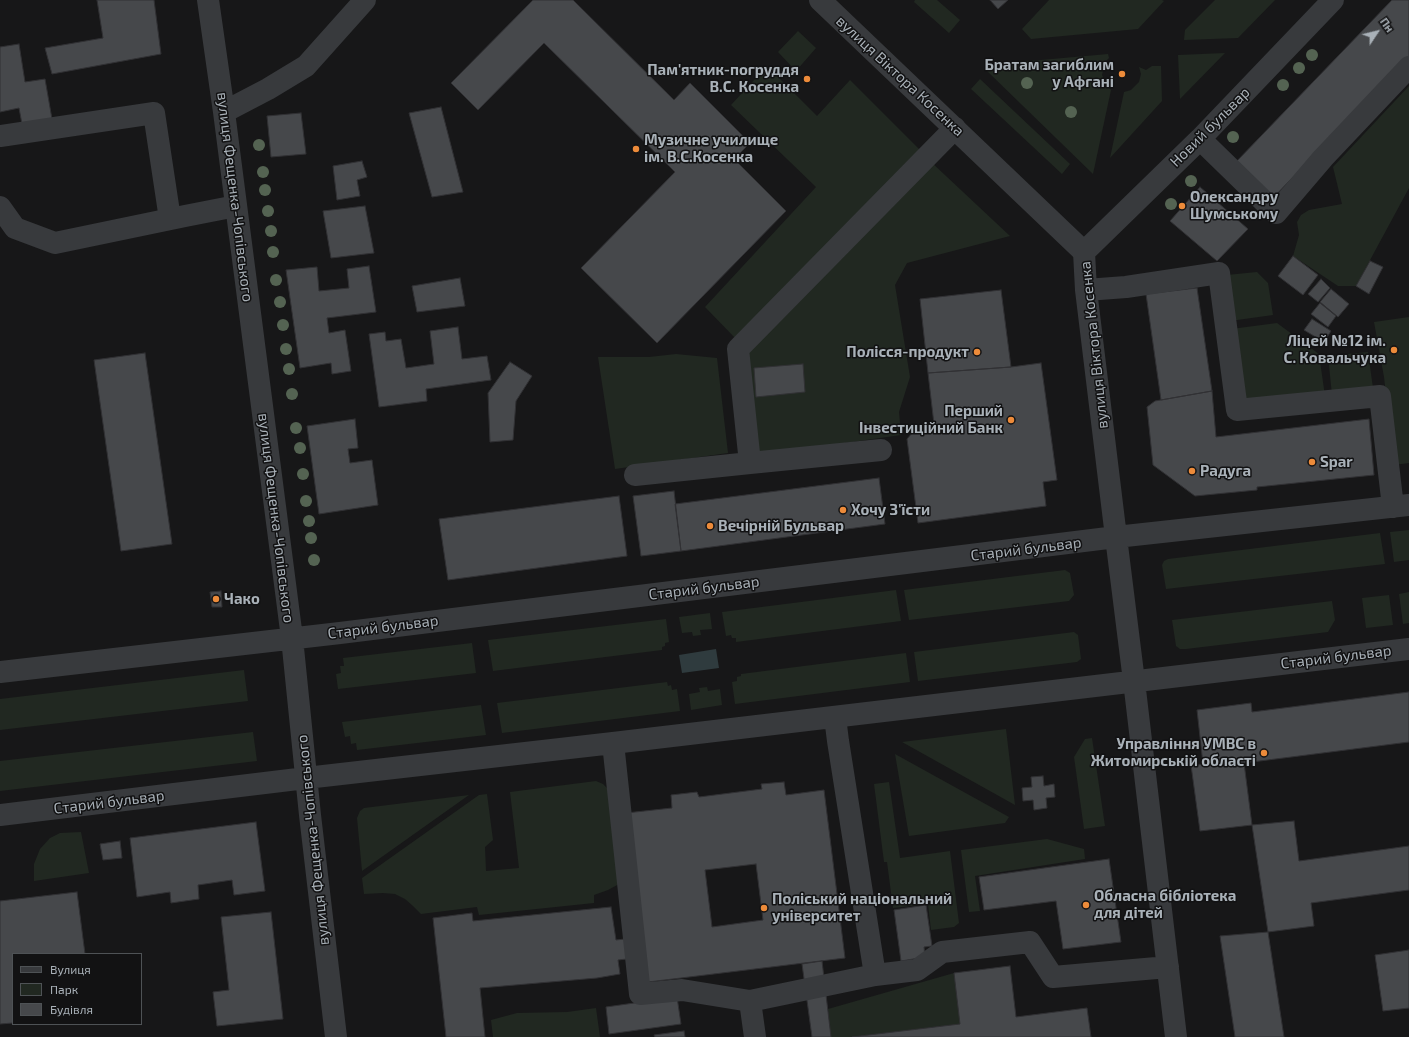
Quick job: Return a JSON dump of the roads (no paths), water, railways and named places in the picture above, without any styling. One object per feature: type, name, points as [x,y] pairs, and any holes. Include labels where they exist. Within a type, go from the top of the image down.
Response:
[{"type":"street","name":"вулиця Фещенка-Чопівського","points":[[208,0],[224,112],[292,638],[306,778],[336,1037]]},
{"type":"street","points":[[224,112],[268,89],[306,66],[366,0]]},
{"type":"street","name":"вулиця Віктора Косенка","points":[[820,0],[1084,252],[1086,290],[1176,1037]]},
{"type":"street","name":"Новий бульвар","points":[[1084,252],[1200,139],[1333,0]]},
{"type":"street","points":[[1200,139],[1276,213],[1323,158],[1409,67]]},
{"type":"street","points":[[0,136],[154,113],[170,219]]},
{"type":"street","points":[[750,463],[738,349],[955,128]]},
{"type":"street","points":[[0,207],[15,228],[55,244],[236,206]]},
{"type":"street","points":[[1086,290],[1126,287],[1219,273],[1237,410],[1380,396],[1401,506]]},
{"type":"street","points":[[635,475],[881,450]]},
{"type":"street","name":"Старий бульвар","points":[[0,672],[292,638],[1116,537],[1401,506]]},
{"type":"street","name":"Старий бульвар","points":[[0,815],[1409,649]]},
{"type":"street","points":[[835,717],[875,975]]},
{"type":"street","points":[[613,743],[640,994],[682,990],[750,1001],[875,975],[917,970],[942,952],[1030,942],[1053,977],[1168,967]]},
{"type":"street","points":[[750,1001],[755,1037]]},
{"type":"place","name":"Братам загиблим у Афгані","points":[[1122,74]]},
{"type":"place","name":"Пам'ятник-погруддя В.С. Косенка","points":[[807,79]]},
{"type":"place","name":"Музичне училище ім. В.С.Косенка","points":[[636,149]]},
{"type":"place","name":"Олександру Шумському","points":[[1182,206]]},
{"type":"place","name":"Ліцей №12 ім. С. Ковальчука","points":[[1394,350]]},
{"type":"place","name":"Полісся-продукт","points":[[977,352]]},
{"type":"place","name":"Перший Інвестиційний Банк","points":[[1011,420]]},
{"type":"place","name":"Spar","points":[[1312,462]]},
{"type":"place","name":"Радуга","points":[[1192,471]]},
{"type":"place","name":"Хочу З'їсти","points":[[843,510]]},
{"type":"place","name":"Вечірній Бульвар","points":[[710,526]]},
{"type":"place","name":"Чако","points":[[216,599]]},
{"type":"place","name":"Управління УМВС в Житомирській області","points":[[1264,753]]},
{"type":"place","name":"Обласна бібліотека для дітей","points":[[1086,905]]},
{"type":"place","name":"Поліський національний університет","points":[[764,908]]}]
